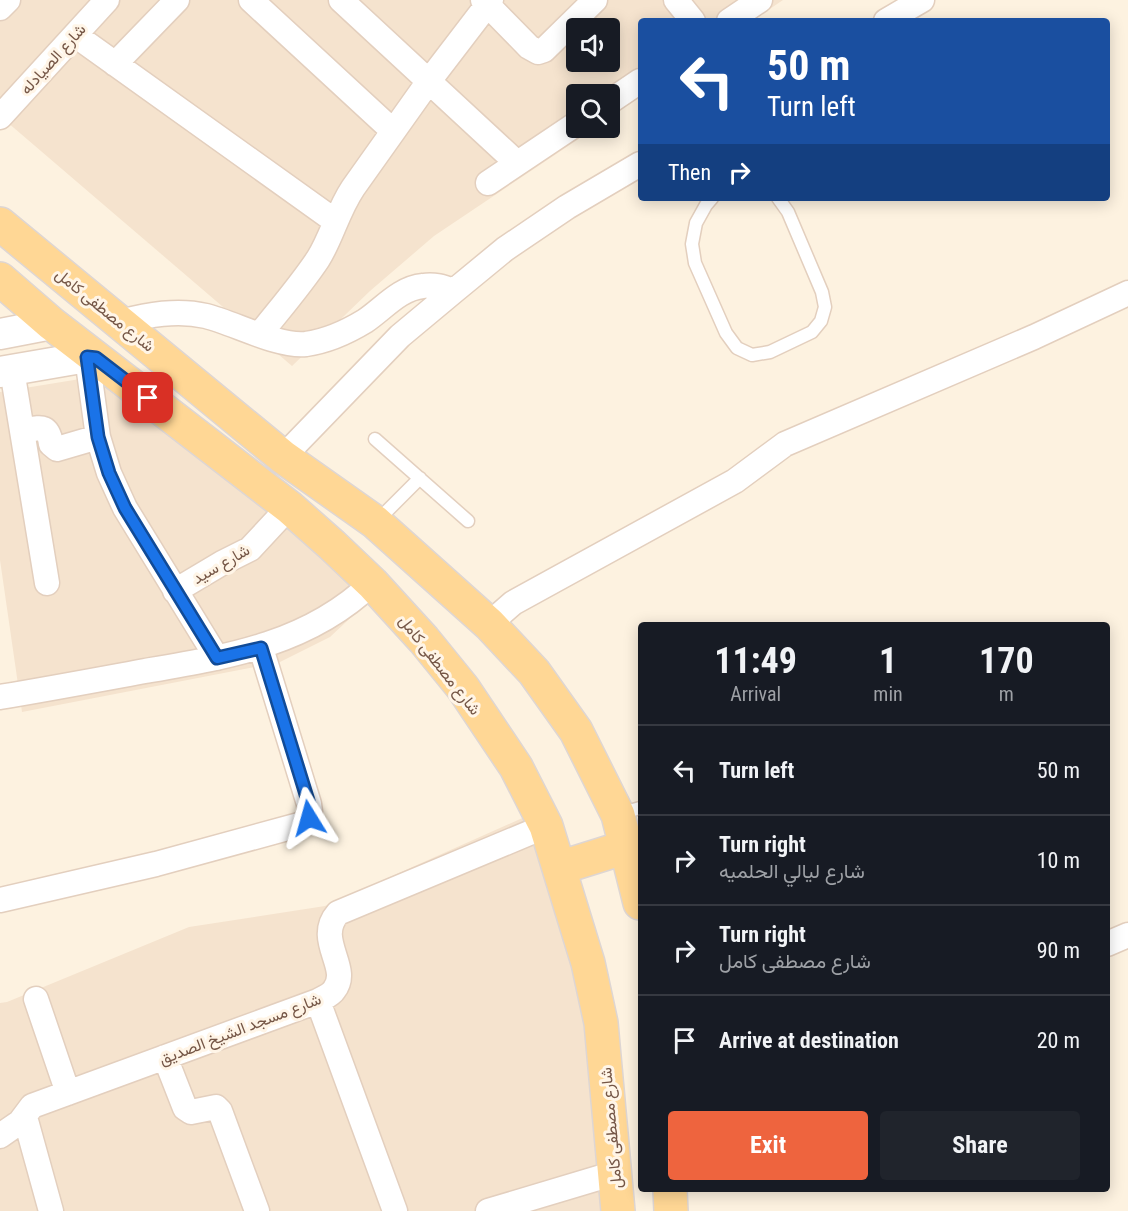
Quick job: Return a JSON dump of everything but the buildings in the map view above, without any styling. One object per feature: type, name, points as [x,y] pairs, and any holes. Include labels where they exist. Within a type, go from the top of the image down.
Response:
[{"type":"main road","name":"شارع مصطفى كامل","points":[[0,224],[283,457],[375,522],[489,624],[534,672],[629,812],[626,847],[638,895]]},
{"type":"main road","name":"شارع مصطفى كامل","points":[[0,279],[92,357],[289,507],[372,583],[424,640],[463,688],[516,767],[546,826],[588,963],[601,1023],[618,1211]]},
{"type":"main road","points":[[559,868],[626,847]]},
{"type":"main road","points":[[670,1192],[671,1211]]},
{"type":"street","points":[[0,8],[8,0]]},
{"type":"street","name":"شارع الصيادله","points":[[2,112],[107,0]]},
{"type":"street","points":[[115,64],[177,0]]},
{"type":"street","points":[[251,0],[393,131]]},
{"type":"street","points":[[341,0],[517,164]]},
{"type":"street","points":[[260,334],[318,260],[342,204],[487,2],[529,47],[538,52],[544,50],[595,0]]},
{"type":"street","points":[[676,0],[691,18]]},
{"type":"street","points":[[733,18],[760,0]]},
{"type":"street","points":[[891,18],[922,0]]},
{"type":"street","points":[[75,35],[334,221]]},
{"type":"street","points":[[620,95],[638,82]]},
{"type":"street","points":[[488,183],[566,131]]},
{"type":"street","points":[[283,457],[400,336],[505,249],[567,207],[638,165]]},
{"type":"street","points":[[120,322],[148,315],[176,313],[205,316],[273,339],[304,344],[336,337],[364,321],[406,290],[437,285],[454,291]]},
{"type":"street","points":[[489,624],[513,603],[735,481],[784,444],[1035,337],[1128,292]]},
{"type":"street","points":[[0,334],[52,324]]},
{"type":"street","points":[[47,583],[22,431],[6,371],[92,357],[98,437],[109,473],[125,508],[217,658]]},
{"type":"street","points":[[22,431],[39,428],[46,430],[49,433],[51,444],[57,449],[98,437]]},
{"type":"street","name":"شارع سيد","points":[[175,591],[250,549],[289,507]]},
{"type":"street","points":[[0,697],[261,648],[331,615],[372,583]]},
{"type":"street","points":[[0,900],[156,864],[306,824],[310,812],[309,804],[261,648]]},
{"type":"street","name":"شارع مسجد الشيخ الصديق","points":[[0,1136],[15,1127],[32,1106],[318,1001],[334,991],[339,981],[328,931],[331,921],[338,913],[546,826]]},
{"type":"street","points":[[1110,943],[1128,935]]},
{"type":"street","points":[[36,999],[68,1093]]},
{"type":"street","points":[[318,1001],[395,1211]]},
{"type":"street","points":[[165,1057],[184,1108],[191,1112],[216,1107],[219,1111],[257,1211]]},
{"type":"street","points":[[25,1117],[51,1211]]},
{"type":"street","points":[[488,1211],[615,1173]]},
{"type":"lane","points":[[709,201],[696,223],[692,244],[695,263],[726,333],[736,348],[752,355],[770,352],[812,332],[821,321],[825,307],[822,292],[788,212],[780,201]]},
{"type":"lane","points":[[375,439],[468,521]]},
{"type":"lane","points":[[375,522],[420,478]]},
{"type":"shaded area","points":[[0,0],[783,0],[756,18],[638,18],[638,97],[620,110],[620,84],[566,84],[566,138],[580,138],[434,236],[370,291],[292,366],[0,116]]},
{"type":"shaded area","points":[[111,374],[370,593],[362,607],[330,637],[280,662],[22,712],[0,560],[0,392]]},
{"type":"shaded area","points":[[547,807],[623,1211],[0,1211],[0,1003],[189,927],[325,906]]},
{"type":"route","points":[[148,398],[96,358],[87,357],[98,437],[109,473],[125,508],[217,658],[261,648],[309,804],[309,818]]}]
